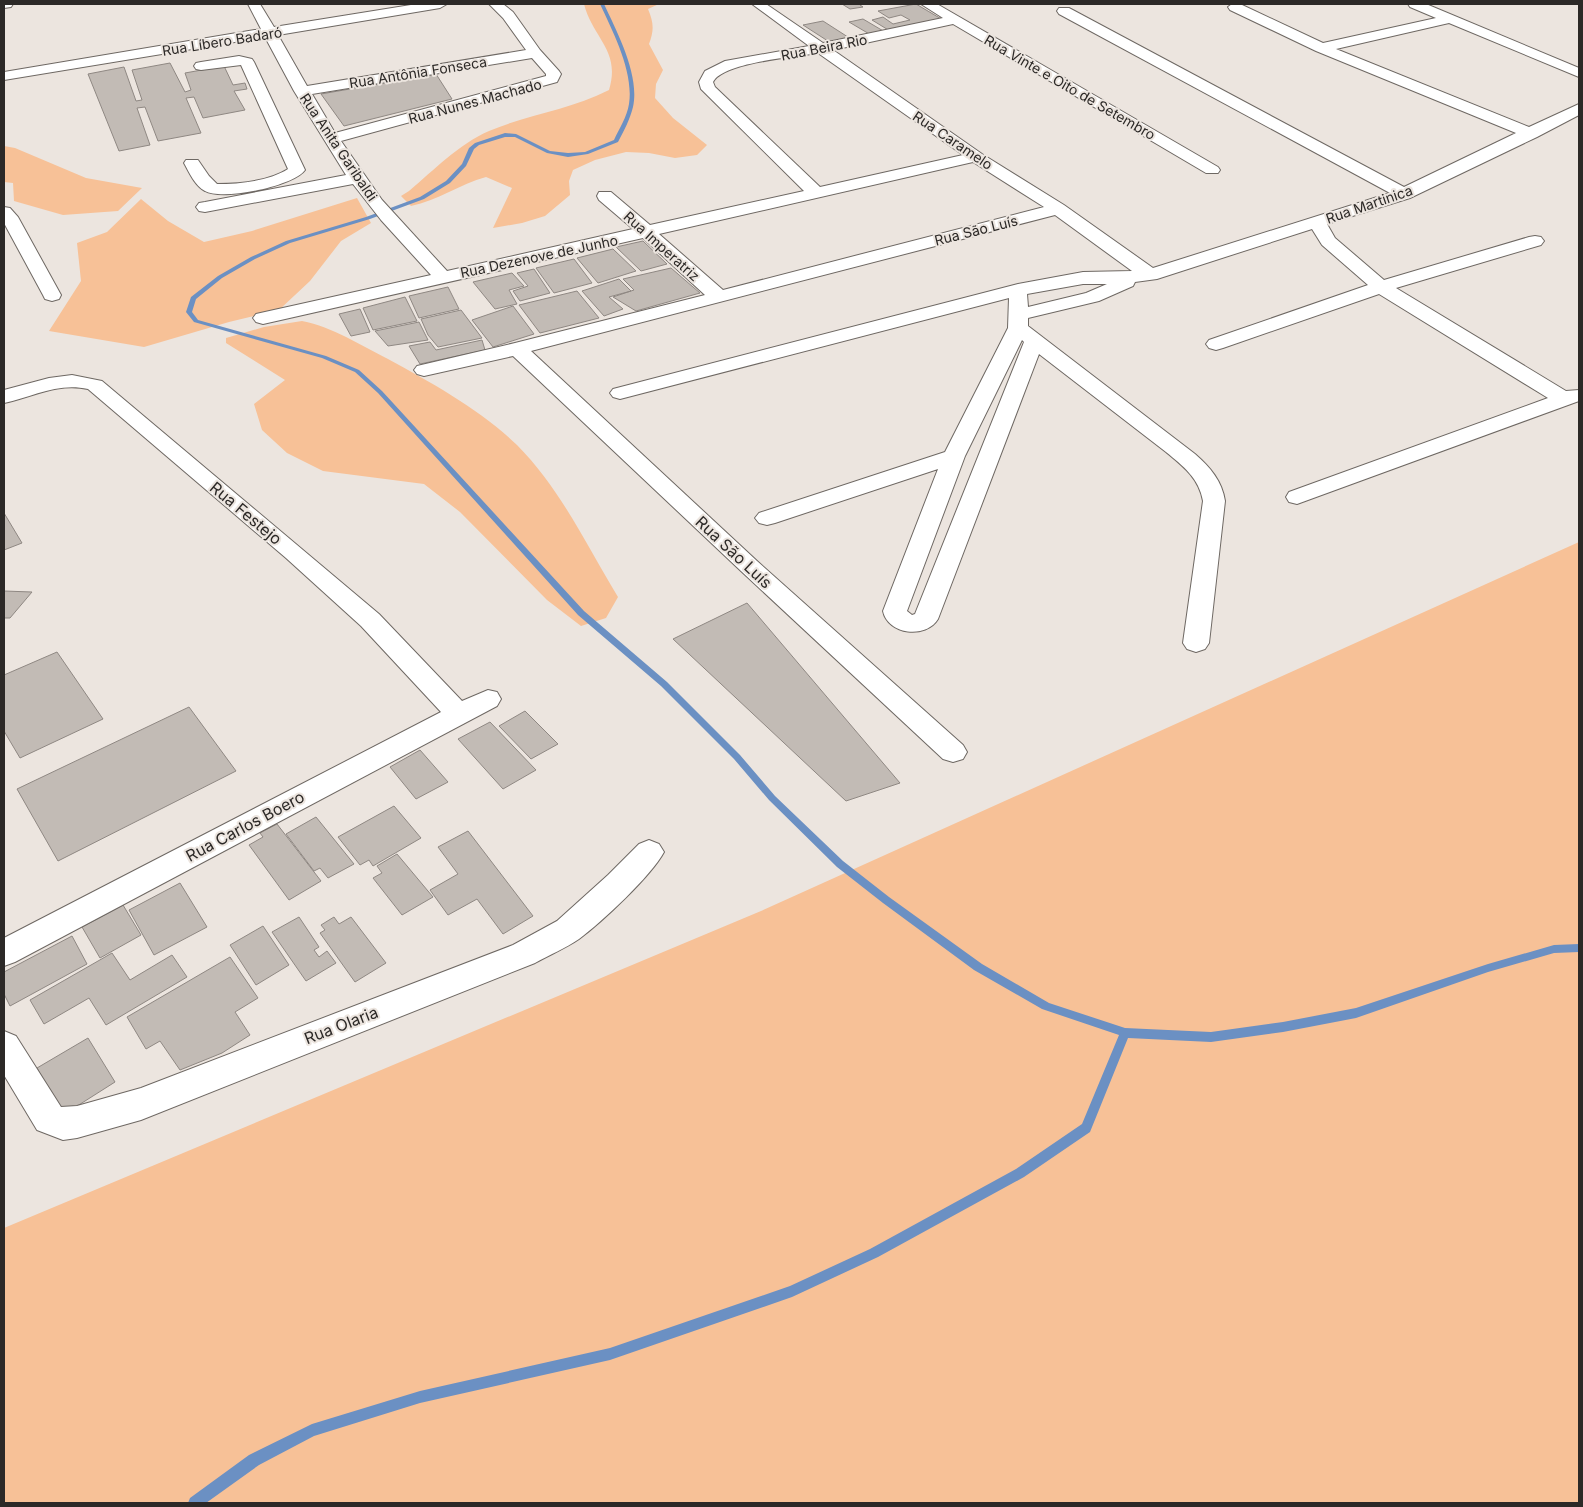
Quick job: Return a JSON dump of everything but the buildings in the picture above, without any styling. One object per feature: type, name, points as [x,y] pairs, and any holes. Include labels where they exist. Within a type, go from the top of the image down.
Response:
[{"type":"street","name":"Rua Anita Garibaldi","points":[[254,4],[301,91],[357,178],[373,199],[443,277]]},
{"type":"street","name":"Rua Líbero Badaró","points":[[4,76],[440,4]]},
{"type":"street","name":"Rua Nunes Machado","points":[[331,138],[549,81],[554,77],[554,74],[535,53],[508,15],[495,4]]},
{"type":"street","name":"Rua Caramelo","points":[[758,4],[976,157],[1058,209],[1143,275]]},
{"type":"street","name":"Rua Vinte e Oito de Setembro","points":[[928,4],[1212,170]]},
{"type":"street","points":[[1415,4],[1579,73]]},
{"type":"street","points":[[1235,7],[1322,48],[1531,134]]},
{"type":"street","points":[[1064,11],[1404,194]]},
{"type":"street","points":[[1322,48],[1449,19]]},
{"type":"street","name":"Rua Beira Rio","points":[[815,192],[708,89],[706,82],[710,74],[730,64],[821,48],[955,20]]},
{"type":"street","name":"Rua Antônia Fonseca","points":[[301,91],[535,53]]},
{"type":"street","points":[[192,163],[209,187],[216,190],[268,181],[295,174],[297,170],[247,62],[239,60],[201,66]]},
{"type":"street","points":[[257,84],[293,77]]},
{"type":"street","name":"Rua Martinica","points":[[1143,275],[1404,194],[1579,110]]},
{"type":"street","name":"Rua Dezenove de Junho","points":[[263,318],[648,233],[815,192],[976,157]]},
{"type":"street","points":[[205,208],[357,178]]},
{"type":"street","name":"Rua Imperatriz","points":[[605,196],[718,296]]},
{"type":"street","name":"Rua São Luís","points":[[424,370],[517,349],[1058,209]]},
{"type":"street","points":[[4,212],[9,217],[52,295]]},
{"type":"street","points":[[1317,222],[1328,241],[1381,286],[1572,396]]},
{"type":"street","points":[[1216,344],[1381,286],[1536,241]]},
{"type":"street","points":[[1018,290],[1024,327],[926,619],[920,623],[904,622],[896,615],[895,611],[954,456],[1024,327],[1143,275]]},
{"type":"street","points":[[620,393],[1018,290],[1083,278],[1143,275]]},
{"type":"street","points":[[1024,327],[1195,464],[1206,477],[1214,492],[1196,643]]},
{"type":"street","name":"Rua São Luís","points":[[517,349],[749,566],[953,752]]},
{"type":"street","name":"Rua Festejo","points":[[4,397],[36,387],[64,382],[79,381],[95,385],[294,553],[370,620],[458,713]]},
{"type":"street","points":[[1297,497],[1572,396]]},
{"type":"street","points":[[767,518],[954,456]]},
{"type":"street","name":"Rua Carlos Boero","points":[[4,954],[458,713],[488,699]]},
{"type":"street","name":"Rua Olaria","points":[[4,1046],[49,1118],[63,1124],[77,1122],[141,1104],[524,954],[568,930],[620,884],[649,852]]},
{"type":"shaded area","points":[[584,4],[659,4],[648,9],[653,27],[649,44],[663,70],[656,84],[655,98],[673,118],[707,145],[697,155],[675,158],[649,153],[626,152],[595,160],[573,170],[569,181],[570,195],[545,216],[522,223],[493,228],[512,188],[486,177],[421,204],[411,206],[401,196],[457,150],[478,136],[504,125],[594,97],[609,90],[612,76],[609,54],[593,27]]},
{"type":"shaded area","points":[[4,146],[15,148],[86,178],[142,188],[118,211],[63,215],[14,201],[13,183],[4,182]]},
{"type":"shaded area","points":[[357,198],[371,223],[341,241],[310,281],[279,310],[229,322],[144,347],[49,331],[81,281],[77,243],[107,232],[141,199],[168,221],[204,242],[252,231]]},
{"type":"shaded area","points":[[302,321],[346,337],[422,378],[488,420],[517,445],[547,480],[560,499],[618,597],[606,618],[581,626],[547,600],[460,512],[424,484],[323,471],[287,453],[262,430],[254,404],[285,380],[226,343],[226,338],[264,327]]},
{"type":"shaded area","points":[[1579,542],[1579,1503],[4,1503],[4,1228],[761,911]]},
{"type":"waterway","points":[[602,4],[623,54],[631,82],[631,105],[616,141],[586,153],[568,155],[549,152],[516,136],[505,135],[477,144],[472,148],[464,165],[448,182],[422,198],[368,218],[288,242],[253,258],[220,277],[193,298],[189,312],[196,321],[324,357],[357,371],[380,392],[581,613],[664,684],[737,757],[772,798],[840,864],[978,967],[1046,1006],[1125,1033]]},
{"type":"waterway","points":[[1125,1033],[1211,1037],[1283,1027],[1356,1013],[1488,968],[1554,949],[1579,948]]},
{"type":"waterway","points":[[195,1503],[254,1460],[312,1430],[420,1397],[610,1354],[792,1291],[874,1253],[1020,1173],[1086,1128],[1125,1033]]}]
